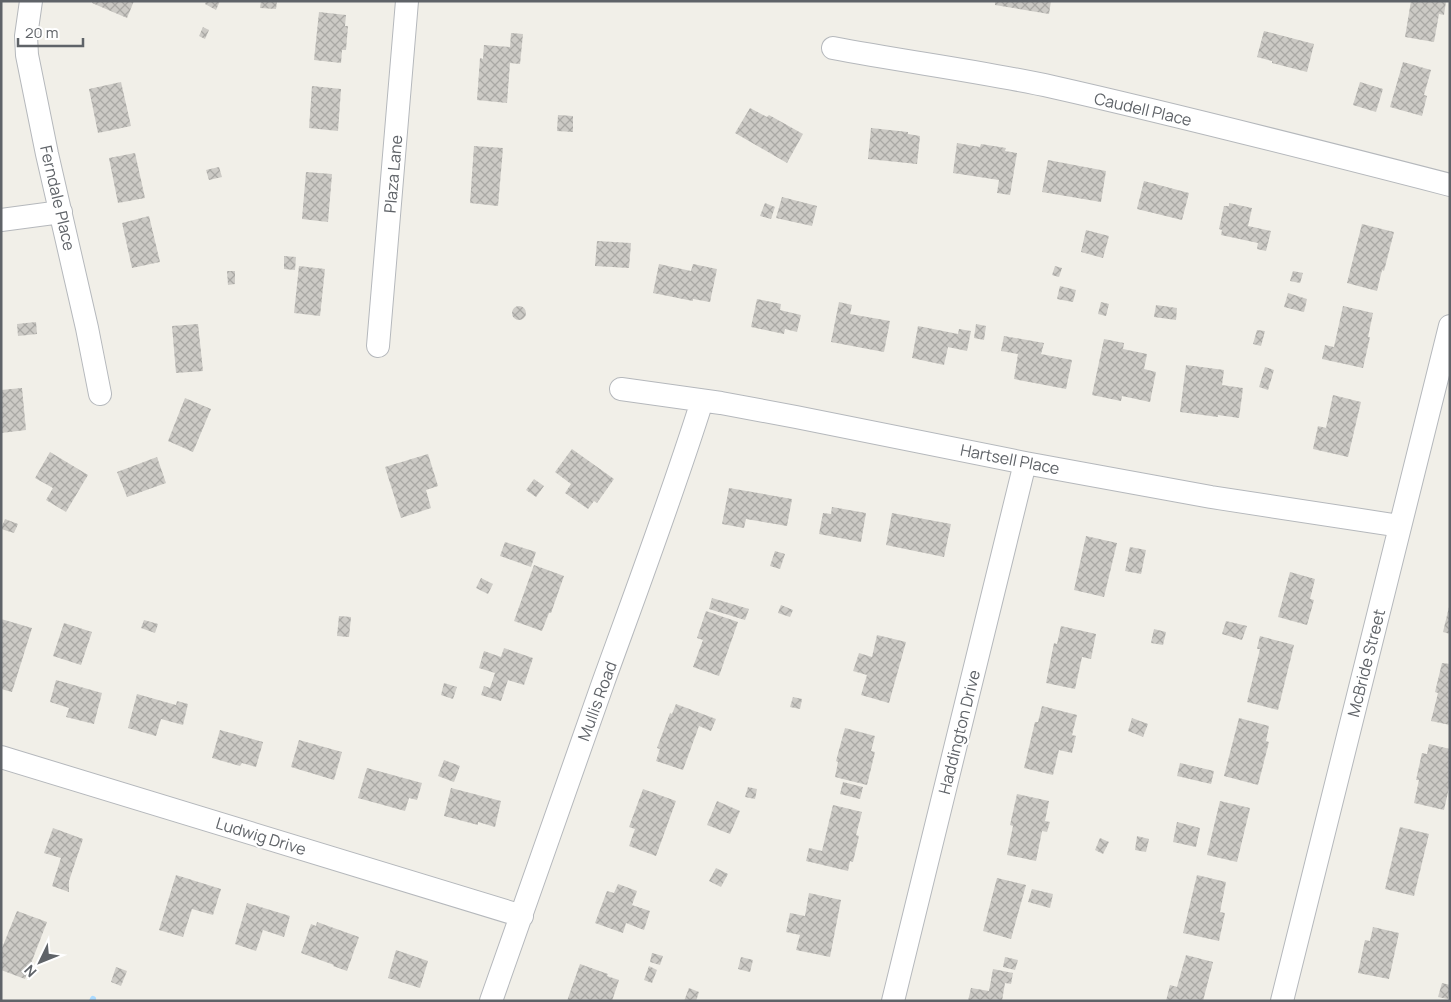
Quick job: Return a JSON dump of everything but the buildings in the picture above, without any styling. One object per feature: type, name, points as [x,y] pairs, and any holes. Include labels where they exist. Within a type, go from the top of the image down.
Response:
[{"type":"street","name":"Ferndale Place","points":[[31,1],[26,36],[28,55],[100,394]]},
{"type":"street","name":"Plaza Lane","points":[[378,346],[407,1]]},
{"type":"street","name":"Caudell Place","points":[[833,48],[1052,87],[1305,147],[1450,185]]},
{"type":"street","points":[[1,220],[61,212]]},
{"type":"street","name":"McBride Street","points":[[1282,1001],[1450,326]]},
{"type":"street","name":"Hartsell Place","points":[[621,388],[796,416],[1025,463],[1211,497],[1400,526]]},
{"type":"street","name":"Mullis Road","points":[[491,1001],[603,683],[650,557],[702,401]]},
{"type":"street","name":"Haddington Drive","points":[[893,1001],[1025,463]]},
{"type":"street","name":"Ludwig Drive","points":[[1,757],[522,916]]}]
